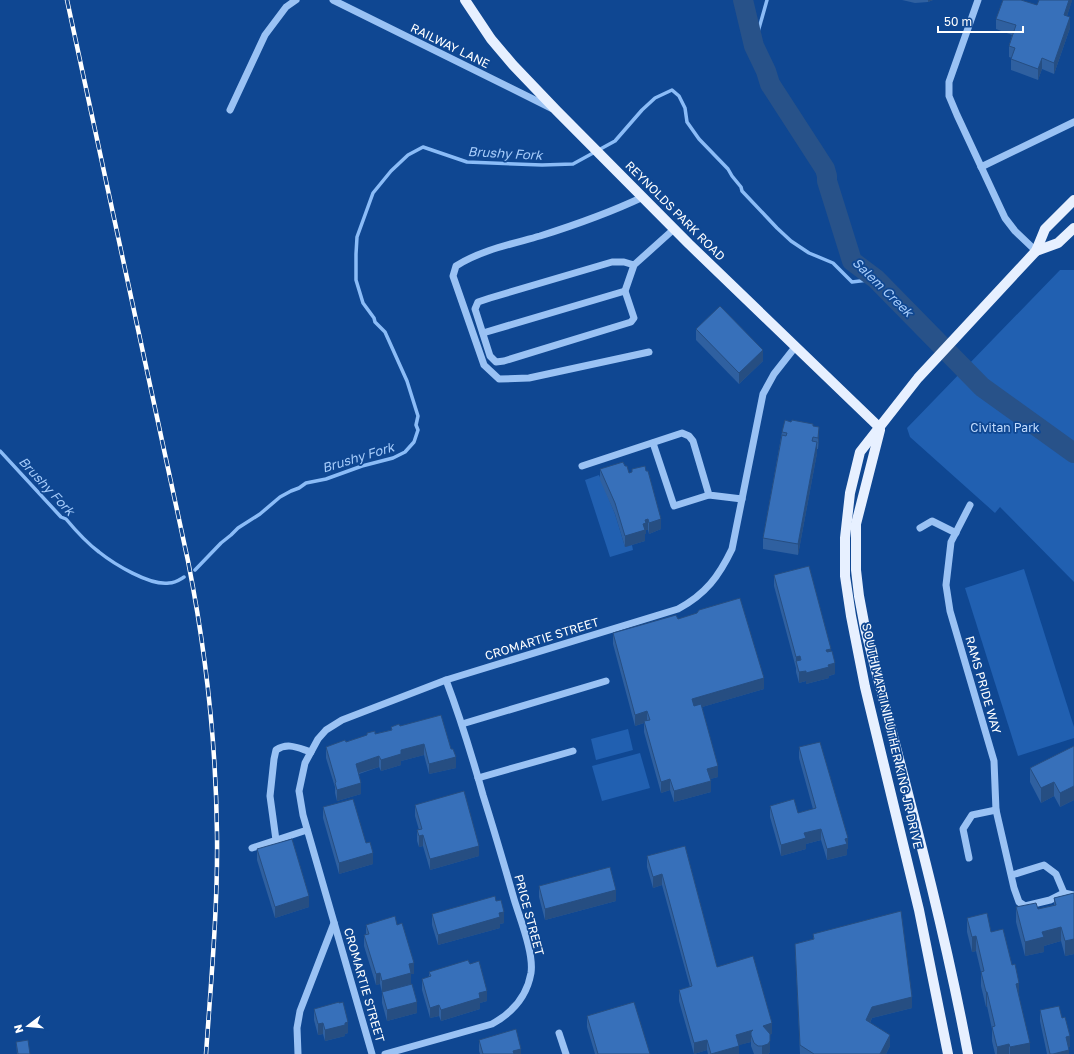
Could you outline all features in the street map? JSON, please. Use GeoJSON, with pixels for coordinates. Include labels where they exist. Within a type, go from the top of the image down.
{"type":"FeatureCollection","features":[{"type":"Feature","properties":{"kind":"main road","name":"REYNOLDS PARK ROAD"},"geometry":{"type":"LineString","coordinates":[[465,0],[491,38],[513,65],[557,111],[674,229],[880,428]]}},
{"type":"Feature","properties":{"kind":"main road","name":"SOUTH MARTIN LUTHER KING JR DRIVE"},"geometry":{"type":"LineString","coordinates":[[948,1054],[919,910],[865,687],[851,616],[845,576],[845,538],[850,493],[860,452],[918,378],[1036,251],[1045,229],[1074,200]]}},
{"type":"Feature","properties":{"kind":"main road","name":"SOUTH MARTIN LUTHER KING JR DRIVE"},"geometry":{"type":"LineString","coordinates":[[1036,251],[1058,243],[1074,228]]}},
{"type":"Feature","properties":{"kind":"main road","name":"SOUTH MARTIN LUTHER KING JR DRIVE"},"geometry":{"type":"LineString","coordinates":[[880,428],[856,524],[856,570],[859,596],[865,628],[936,906],[968,1054]]}},
{"type":"Feature","properties":{"kind":"street"},"geometry":{"type":"LineString","coordinates":[[230,110],[265,35],[286,7],[296,0]]}},
{"type":"Feature","properties":{"kind":"street","name":"RAILWAY LANE"},"geometry":{"type":"LineString","coordinates":[[333,0],[557,111]]}},
{"type":"Feature","properties":{"kind":"street"},"geometry":{"type":"LineString","coordinates":[[978,0],[949,82],[949,96],[956,116],[1010,225],[1036,251]]}},
{"type":"Feature","properties":{"kind":"street"},"geometry":{"type":"LineString","coordinates":[[981,167],[1074,122]]}},
{"type":"Feature","properties":{"kind":"street"},"geometry":{"type":"LineString","coordinates":[[643,197],[598,217],[470,257],[456,266],[453,276],[484,365],[499,379],[529,378],[649,352]]}},
{"type":"Feature","properties":{"kind":"street"},"geometry":{"type":"LineString","coordinates":[[634,265],[624,262],[612,262],[478,302],[475,309],[490,356],[496,362],[504,361],[631,322],[634,318],[625,291],[634,265],[674,229]]}},
{"type":"Feature","properties":{"kind":"street"},"geometry":{"type":"LineString","coordinates":[[483,333],[625,291]]}},
{"type":"Feature","properties":{"kind":"street","name":"CROMARTIE STREET"},"geometry":{"type":"LineString","coordinates":[[372,1054],[303,815],[299,791],[304,763],[318,739],[326,730],[342,720],[446,680],[678,609],[691,602],[708,588],[723,567],[734,541],[763,394],[774,374],[796,346]]}},
{"type":"Feature","properties":{"kind":"street"},"geometry":{"type":"LineString","coordinates":[[582,466],[682,433],[689,436],[693,441],[709,495]]}},
{"type":"Feature","properties":{"kind":"street"},"geometry":{"type":"LineString","coordinates":[[653,443],[674,506],[709,495],[742,499]]}},
{"type":"Feature","properties":{"kind":"street","name":"RAMS PRIDE WAY"},"geometry":{"type":"LineString","coordinates":[[970,505],[951,542],[946,585],[950,611],[994,761],[996,810],[1014,888],[1019,902],[1025,906],[1050,900],[1064,892]]}},
{"type":"Feature","properties":{"kind":"street"},"geometry":{"type":"LineString","coordinates":[[920,528],[932,521],[956,533]]}},
{"type":"Feature","properties":{"kind":"street","name":"PRICE STREET"},"geometry":{"type":"LineString","coordinates":[[386,1054],[492,1024],[507,1014],[519,1002],[526,992],[529,980],[531,964],[530,954],[460,716],[446,680]]}},
{"type":"Feature","properties":{"kind":"street"},"geometry":{"type":"LineString","coordinates":[[462,724],[606,681]]}},
{"type":"Feature","properties":{"kind":"street"},"geometry":{"type":"LineString","coordinates":[[276,840],[270,796],[276,750],[283,746],[292,745],[311,752]]}},
{"type":"Feature","properties":{"kind":"street"},"geometry":{"type":"LineString","coordinates":[[478,778],[573,751]]}},
{"type":"Feature","properties":{"kind":"street"},"geometry":{"type":"LineString","coordinates":[[969,858],[963,829],[972,815],[996,810]]}},
{"type":"Feature","properties":{"kind":"street"},"geometry":{"type":"LineString","coordinates":[[252,848],[307,830]]}},
{"type":"Feature","properties":{"kind":"street"},"geometry":{"type":"LineString","coordinates":[[1012,875],[1044,865],[1056,874],[1064,892],[1074,895]]}},
{"type":"Feature","properties":{"kind":"street","name":"CROMARTIE STREET"},"geometry":{"type":"LineString","coordinates":[[298,1054],[297,1028],[300,1011],[334,923]]}},
{"type":"Feature","properties":{"kind":"street"},"geometry":{"type":"LineString","coordinates":[[559,1034],[566,1054]]}},
{"type":"Feature","properties":{"kind":"green space","name":"Civitan Park"},"geometry":{"type":"Polygon","coordinates":[[[1060,270],[1074,270],[1074,582],[1000,507],[995,513],[910,437],[907,428],[1060,270]]]}},
{"type":"Feature","properties":{"kind":"green space"},"geometry":{"type":"Polygon","coordinates":[[[599,475],[615,514],[625,547],[632,545],[633,550],[610,557],[585,480],[599,475]]]}},
{"type":"Feature","properties":{"kind":"green space"},"geometry":{"type":"Polygon","coordinates":[[[1024,569],[1074,727],[1074,738],[1018,756],[965,588],[1024,569]]]}},
{"type":"Feature","properties":{"kind":"green space"},"geometry":{"type":"Polygon","coordinates":[[[628,729],[633,750],[596,760],[591,739],[628,729]]]}},
{"type":"Feature","properties":{"kind":"green space"},"geometry":{"type":"Polygon","coordinates":[[[640,753],[650,788],[602,801],[592,766],[640,753]]]}},
{"type":"Feature","properties":{"kind":"building"},"geometry":{"type":"Polygon","coordinates":[[[1003,0],[1021,0],[1037,5],[1039,0],[1069,0],[1064,15],[1070,17],[1054,63],[1042,58],[1038,69],[1011,59],[1015,48],[1009,46],[1016,25],[996,19],[1003,0]]]}},
{"type":"Feature","properties":{"kind":"building"},"geometry":{"type":"Polygon","coordinates":[[[720,306],[763,350],[739,373],[696,329],[720,306]]]}},
{"type":"Feature","properties":{"kind":"building"},"geometry":{"type":"Polygon","coordinates":[[[785,420],[813,424],[813,426],[819,427],[818,438],[813,437],[812,441],[817,442],[798,544],[763,538],[782,435],[786,436],[787,433],[782,432],[785,420]]]}},
{"type":"Feature","properties":{"kind":"building"},"geometry":{"type":"Polygon","coordinates":[[[623,462],[625,466],[627,466],[629,473],[632,472],[632,469],[645,466],[646,471],[648,471],[661,519],[649,523],[648,519],[645,520],[646,523],[643,524],[645,530],[625,536],[615,503],[600,469],[623,462]]]}},
{"type":"Feature","properties":{"kind":"building"},"geometry":{"type":"Polygon","coordinates":[[[809,566],[831,649],[826,650],[827,652],[832,651],[835,663],[828,665],[829,667],[806,673],[806,671],[799,672],[796,661],[801,660],[800,656],[796,657],[774,575],[809,566]]]}},
{"type":"Feature","properties":{"kind":"building"},"geometry":{"type":"Polygon","coordinates":[[[740,598],[764,678],[692,699],[694,706],[701,704],[718,766],[707,769],[711,781],[674,791],[670,779],[661,782],[644,721],[650,720],[647,711],[635,715],[613,633],[676,615],[678,619],[697,613],[699,610],[740,598]]]}},
{"type":"Feature","properties":{"kind":"building"},"geometry":{"type":"Polygon","coordinates":[[[441,715],[451,749],[453,749],[456,757],[429,764],[424,744],[401,750],[401,754],[381,760],[379,756],[356,764],[361,783],[337,790],[326,747],[345,740],[346,742],[367,735],[367,733],[375,731],[375,734],[392,730],[391,727],[399,724],[400,726],[441,715]]]}},
{"type":"Feature","properties":{"kind":"building"},"geometry":{"type":"Polygon","coordinates":[[[820,742],[848,838],[845,839],[847,844],[827,849],[821,829],[804,833],[806,838],[781,845],[770,806],[794,799],[798,813],[816,808],[799,747],[820,742]]]}},
{"type":"Feature","properties":{"kind":"building"},"geometry":{"type":"Polygon","coordinates":[[[1074,746],[1074,786],[1060,793],[1054,782],[1041,788],[1030,768],[1074,746]]]}},
{"type":"Feature","properties":{"kind":"building"},"geometry":{"type":"Polygon","coordinates":[[[464,791],[479,846],[430,859],[423,835],[419,836],[417,830],[422,829],[415,805],[464,791]]]}},
{"type":"Feature","properties":{"kind":"building"},"geometry":{"type":"Polygon","coordinates":[[[353,799],[366,843],[370,842],[373,853],[339,863],[323,807],[353,799]]]}},
{"type":"Feature","properties":{"kind":"building"},"geometry":{"type":"Polygon","coordinates":[[[292,839],[309,896],[275,907],[257,849],[292,839]]]}},
{"type":"Feature","properties":{"kind":"building"},"geometry":{"type":"Polygon","coordinates":[[[685,846],[717,967],[753,956],[772,1023],[763,1026],[770,1034],[770,1041],[768,1044],[758,1046],[754,1043],[751,1035],[753,1030],[736,1035],[739,1046],[711,1054],[707,1040],[694,1043],[679,990],[692,986],[662,874],[653,877],[647,856],[685,846]]]}},
{"type":"Feature","properties":{"kind":"building"},"geometry":{"type":"Polygon","coordinates":[[[610,867],[616,890],[545,909],[539,886],[610,867]]]}},
{"type":"Feature","properties":{"kind":"building"},"geometry":{"type":"Polygon","coordinates":[[[1074,893],[1074,939],[1065,941],[1061,927],[1042,932],[1044,937],[1025,942],[1016,907],[1036,903],[1038,909],[1056,905],[1054,898],[1074,893]]]}},
{"type":"Feature","properties":{"kind":"building"},"geometry":{"type":"Polygon","coordinates":[[[495,896],[496,901],[501,900],[504,912],[499,913],[500,917],[438,935],[432,914],[495,896]]]}},
{"type":"Feature","properties":{"kind":"building"},"geometry":{"type":"Polygon","coordinates":[[[901,911],[912,997],[872,1007],[866,1020],[890,1035],[880,1054],[814,1054],[800,1045],[795,944],[814,939],[813,934],[901,911]]]}},
{"type":"Feature","properties":{"kind":"building"},"geometry":{"type":"Polygon","coordinates":[[[987,913],[991,932],[1003,929],[1012,965],[1015,964],[1019,983],[1016,984],[1030,1043],[1010,1047],[1009,1044],[997,1047],[992,1027],[995,1026],[981,972],[984,971],[976,936],[972,937],[967,918],[987,913]]]}},
{"type":"Feature","properties":{"kind":"building"},"geometry":{"type":"Polygon","coordinates":[[[395,916],[397,925],[402,923],[414,963],[409,964],[411,973],[382,981],[380,973],[376,974],[364,935],[369,934],[366,925],[395,916]]]}},
{"type":"Feature","properties":{"kind":"building"},"geometry":{"type":"Polygon","coordinates":[[[468,960],[470,964],[479,961],[487,991],[479,993],[480,998],[441,1010],[439,1005],[430,1008],[422,979],[431,976],[429,972],[468,960]]]}},
{"type":"Feature","properties":{"kind":"building"},"geometry":{"type":"Polygon","coordinates":[[[412,984],[417,1002],[387,1010],[382,992],[412,984]]]}},
{"type":"Feature","properties":{"kind":"building"},"geometry":{"type":"Polygon","coordinates":[[[343,1002],[348,1022],[345,1023],[345,1025],[325,1030],[323,1023],[318,1024],[314,1009],[343,1002]]]}},
{"type":"Feature","properties":{"kind":"building"},"geometry":{"type":"Polygon","coordinates":[[[634,1002],[650,1054],[598,1054],[587,1016],[634,1002]]]}},
{"type":"Feature","properties":{"kind":"building"},"geometry":{"type":"Polygon","coordinates":[[[1059,1006],[1062,1018],[1065,1017],[1070,1036],[1066,1037],[1069,1050],[1050,1054],[1040,1010],[1059,1006]]]}},
{"type":"Feature","properties":{"kind":"building"},"geometry":{"type":"Polygon","coordinates":[[[516,1029],[521,1049],[513,1051],[514,1054],[483,1054],[479,1040],[516,1029]]]}},
{"type":"Feature","properties":{"kind":"building"},"geometry":{"type":"Polygon","coordinates":[[[28,1040],[30,1054],[18,1054],[16,1042],[28,1040]]]}},
{"type":"Feature","properties":{"kind":"waterway","name":"Salem Creek"},"geometry":{"type":"LineString","coordinates":[[743,0],[754,46],[766,71],[770,84],[825,169],[827,181],[852,261],[876,279],[982,387],[1074,453]]}},
{"type":"Feature","properties":{"kind":"waterway"},"geometry":{"type":"LineString","coordinates":[[754,46],[767,0]]}},
{"type":"Feature","properties":{"kind":"waterway","name":"Brushy Fork"},"geometry":{"type":"LineString","coordinates":[[195,570],[238,528],[260,514],[280,497],[306,483],[326,479],[362,466],[393,458],[405,452],[414,442],[418,430],[416,425],[418,416],[407,381],[385,332],[375,322],[374,318],[363,303],[356,280],[356,254],[357,237],[373,193],[391,171],[408,155],[423,147],[467,162],[542,165],[573,164],[615,141],[642,110],[655,98],[672,90],[679,96],[685,108],[687,122],[699,139],[728,169],[741,187],[742,191],[791,241],[809,253],[833,263],[852,282],[876,279]]}},
{"type":"Feature","properties":{"kind":"waterway","name":"Brushy Fork"},"geometry":{"type":"LineString","coordinates":[[0,451],[61,517],[66,519],[86,541],[106,557],[132,573],[152,581],[171,583],[184,577]]}},
{"type":"Feature","properties":{"kind":"railway"},"geometry":{"type":"LineString","coordinates":[[67,0],[188,561],[205,663],[215,765],[217,834],[215,916],[206,1054]]}}]}
